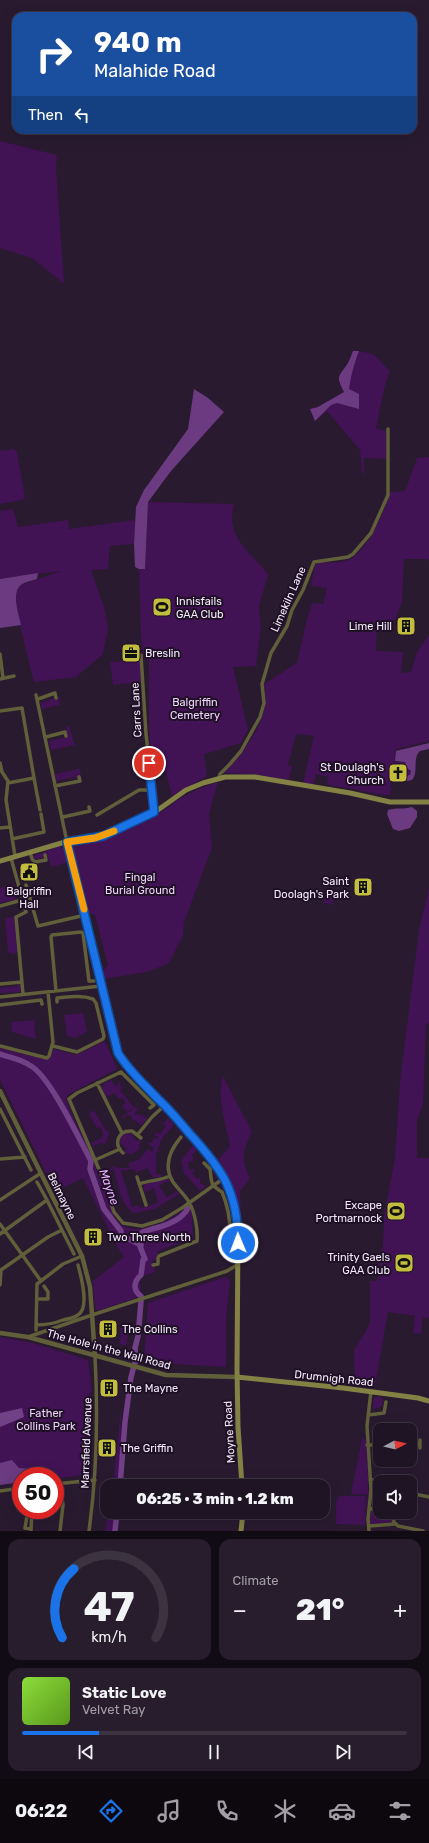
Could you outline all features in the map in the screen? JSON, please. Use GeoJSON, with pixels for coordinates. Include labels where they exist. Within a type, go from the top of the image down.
{"type":"FeatureCollection","features":[{"type":"Feature","properties":{"kind":"main road"},"geometry":{"type":"LineString","coordinates":[[0,860],[67,842],[103,836],[154,812],[186,790],[219,778],[232,776],[255,777],[350,793],[390,802],[429,802]]}},
{"type":"Feature","properties":{"kind":"main road"},"geometry":{"type":"LineString","coordinates":[[67,842],[118,1053],[128,1068],[165,1105],[212,1159],[230,1190],[236,1214],[240,1265],[238,1290]]}},
{"type":"Feature","properties":{"kind":"main road"},"geometry":{"type":"LineString","coordinates":[[238,1243],[238,1290]]}},
{"type":"Feature","properties":{"kind":"main road","name":"Moyne Road"},"geometry":{"type":"LineString","coordinates":[[238,1290],[237,1377],[238,1427],[242,1479]]}},
{"type":"Feature","properties":{"kind":"main road","name":"Drumnigh Road"},"geometry":{"type":"LineString","coordinates":[[237,1377],[371,1392],[418,1398],[429,1401]]}},
{"type":"Feature","properties":{"kind":"main road"},"geometry":{"type":"LineString","coordinates":[[241,1531],[242,1519]]}},
{"type":"Feature","properties":{"kind":"street","name":"Limekiln Lane"},"geometry":{"type":"LineString","coordinates":[[219,778],[220,774],[241,751],[260,717],[264,703],[262,684],[271,653],[287,626],[292,610],[303,590],[314,562],[348,557],[353,554],[371,533],[388,496],[388,429]]}},
{"type":"Feature","properties":{"kind":"street"},"geometry":{"type":"LineString","coordinates":[[0,654],[2,679],[14,676]]}},
{"type":"Feature","properties":{"kind":"street","name":"Carrs Lane"},"geometry":{"type":"LineString","coordinates":[[141,655],[146,734],[154,812]]}},
{"type":"Feature","properties":{"kind":"street"},"geometry":{"type":"LineString","coordinates":[[56,698],[55,693],[37,697],[67,842]]}},
{"type":"Feature","properties":{"kind":"street"},"geometry":{"type":"LineString","coordinates":[[0,711],[22,708],[44,832],[12,839]]}},
{"type":"Feature","properties":{"kind":"street"},"geometry":{"type":"LineString","coordinates":[[46,737],[65,732],[66,736]]}},
{"type":"Feature","properties":{"kind":"street"},"geometry":{"type":"LineString","coordinates":[[0,763],[1,773],[8,783]]}},
{"type":"Feature","properties":{"kind":"street"},"geometry":{"type":"LineString","coordinates":[[55,786],[80,781],[79,777]]}},
{"type":"Feature","properties":{"kind":"street"},"geometry":{"type":"LineString","coordinates":[[8,783],[34,778]]}},
{"type":"Feature","properties":{"kind":"street"},"geometry":{"type":"LineString","coordinates":[[8,783],[4,795],[12,839],[13,857],[26,912],[16,917],[23,994]]}},
{"type":"Feature","properties":{"kind":"street"},"geometry":{"type":"LineString","coordinates":[[97,815],[139,790],[152,790]]}},
{"type":"Feature","properties":{"kind":"street"},"geometry":{"type":"LineString","coordinates":[[63,817],[90,811],[89,807]]}},
{"type":"Feature","properties":{"kind":"street"},"geometry":{"type":"LineString","coordinates":[[0,828],[10,827]]}},
{"type":"Feature","properties":{"kind":"street"},"geometry":{"type":"LineString","coordinates":[[30,852],[33,861],[46,860],[45,855]]}},
{"type":"Feature","properties":{"kind":"street"},"geometry":{"type":"LineString","coordinates":[[26,885],[38,926],[85,916]]}},
{"type":"Feature","properties":{"kind":"street"},"geometry":{"type":"LineString","coordinates":[[0,906],[22,900]]}},
{"type":"Feature","properties":{"kind":"street"},"geometry":{"type":"LineString","coordinates":[[56,991],[52,935],[83,933],[89,981],[94,981]]}},
{"type":"Feature","properties":{"kind":"street"},"geometry":{"type":"LineString","coordinates":[[0,984],[22,982]]}},
{"type":"Feature","properties":{"kind":"street"},"geometry":{"type":"LineString","coordinates":[[0,997],[101,986]]}},
{"type":"Feature","properties":{"kind":"street"},"geometry":{"type":"LineString","coordinates":[[0,1046],[47,1058],[50,1055],[53,1046],[48,992]]}},
{"type":"Feature","properties":{"kind":"street"},"geometry":{"type":"LineString","coordinates":[[53,1046],[77,1052],[103,1039],[104,1036],[96,1003],[93,999],[84,999],[78,996],[57,998],[57,1002]]}},
{"type":"Feature","properties":{"kind":"street"},"geometry":{"type":"LineString","coordinates":[[0,1005],[41,1000],[42,1004]]}},
{"type":"Feature","properties":{"kind":"street"},"geometry":{"type":"LineString","coordinates":[[150,1108],[154,1105],[121,1072],[97,1083],[69,1099],[95,1160],[114,1212],[123,1223],[136,1226],[156,1223],[172,1215],[224,1178]]}},
{"type":"Feature","properties":{"kind":"street"},"geometry":{"type":"LineString","coordinates":[[97,1083],[122,1133]]}},
{"type":"Feature","properties":{"kind":"street","name":"Belmayne"},"geometry":{"type":"LineString","coordinates":[[0,1091],[2,1101],[41,1173],[82,1256],[90,1287],[87,1314],[95,1356]]}},
{"type":"Feature","properties":{"kind":"street"},"geometry":{"type":"LineString","coordinates":[[138,1134],[152,1116],[165,1105]]}},
{"type":"Feature","properties":{"kind":"street"},"geometry":{"type":"LineString","coordinates":[[0,1109],[31,1170]]}},
{"type":"Feature","properties":{"kind":"street"},"geometry":{"type":"LineString","coordinates":[[123,1153],[120,1149],[118,1140],[122,1133],[128,1130],[138,1134],[141,1138]]}},
{"type":"Feature","properties":{"kind":"street"},"geometry":{"type":"LineString","coordinates":[[153,1265],[158,1264],[159,1256],[197,1242],[195,1219],[189,1203],[170,1176],[168,1158],[174,1145],[181,1137]]}},
{"type":"Feature","properties":{"kind":"street"},"geometry":{"type":"LineString","coordinates":[[95,1160],[120,1149]]}},
{"type":"Feature","properties":{"kind":"street"},"geometry":{"type":"LineString","coordinates":[[0,1159],[24,1157]]}},
{"type":"Feature","properties":{"kind":"street"},"geometry":{"type":"LineString","coordinates":[[204,1163],[210,1169],[210,1181],[216,1190],[222,1192],[227,1207],[231,1239],[230,1245],[227,1246]]}},
{"type":"Feature","properties":{"kind":"street"},"geometry":{"type":"LineString","coordinates":[[0,1200],[27,1180],[41,1173]]}},
{"type":"Feature","properties":{"kind":"street"},"geometry":{"type":"LineString","coordinates":[[139,1184],[150,1180],[161,1180],[170,1176]]}},
{"type":"Feature","properties":{"kind":"street"},"geometry":{"type":"LineString","coordinates":[[137,1177],[146,1205]]}},
{"type":"Feature","properties":{"kind":"street"},"geometry":{"type":"LineString","coordinates":[[37,1182],[74,1254]]}},
{"type":"Feature","properties":{"kind":"street"},"geometry":{"type":"LineString","coordinates":[[0,1234],[47,1200]]}},
{"type":"Feature","properties":{"kind":"street"},"geometry":{"type":"LineString","coordinates":[[0,1224],[42,1280]]}},
{"type":"Feature","properties":{"kind":"street"},"geometry":{"type":"LineString","coordinates":[[0,1285],[1,1270],[48,1237],[62,1230]]}},
{"type":"Feature","properties":{"kind":"street"},"geometry":{"type":"LineString","coordinates":[[36,1330],[37,1284],[63,1264],[82,1256]]}},
{"type":"Feature","properties":{"kind":"street"},"geometry":{"type":"LineString","coordinates":[[78,1265],[87,1314]]}},
{"type":"Feature","properties":{"kind":"street"},"geometry":{"type":"LineString","coordinates":[[28,1336],[87,1314],[134,1301],[227,1270],[237,1265]]}},
{"type":"Feature","properties":{"kind":"street"},"geometry":{"type":"LineString","coordinates":[[37,1299],[48,1299],[48,1292],[44,1286]]}},
{"type":"Feature","properties":{"kind":"street"},"geometry":{"type":"LineString","coordinates":[[36,1325],[49,1325],[87,1314]]}},
{"type":"Feature","properties":{"kind":"street","name":"The Hole in the Wall Road"},"geometry":{"type":"LineString","coordinates":[[0,1333],[28,1336],[142,1370],[177,1376],[237,1377]]}},
{"type":"Feature","properties":{"kind":"street","name":"Marrsfield Avenue"},"geometry":{"type":"LineString","coordinates":[[89,1531],[95,1480],[97,1406],[95,1356]]}},
{"type":"Feature","properties":{"kind":"street"},"geometry":{"type":"LineString","coordinates":[[369,1531],[368,1519],[371,1496],[367,1445],[368,1415],[371,1392]]}},
{"type":"Feature","properties":{"kind":"street"},"geometry":{"type":"LineString","coordinates":[[368,1415],[384,1413],[386,1402]]}},
{"type":"Feature","properties":{"kind":"street"},"geometry":{"type":"LineString","coordinates":[[367,1445],[373,1445]]}},
{"type":"Feature","properties":{"kind":"street"},"geometry":{"type":"LineString","coordinates":[[64,1484],[95,1480]]}},
{"type":"Feature","properties":{"kind":"street"},"geometry":{"type":"LineString","coordinates":[[0,1491],[12,1489]]}},
{"type":"Feature","properties":{"kind":"street"},"geometry":{"type":"LineString","coordinates":[[417,1494],[429,1497]]}},
{"type":"Feature","properties":{"kind":"street"},"geometry":{"type":"LineString","coordinates":[[369,1508],[373,1509]]}},
{"type":"Feature","properties":{"kind":"street"},"geometry":{"type":"LineString","coordinates":[[26,1519],[25,1528],[31,1530]]}},
{"type":"Feature","properties":{"kind":"street"},"geometry":{"type":"LineString","coordinates":[[60,1531],[61,1519]]}},
{"type":"Feature","properties":{"kind":"street"},"geometry":{"type":"LineString","coordinates":[[394,1519],[395,1524]]}},
{"type":"Feature","properties":{"kind":"street"},"geometry":{"type":"LineString","coordinates":[[369,1526],[395,1524],[403,1528],[422,1531]]}},
{"type":"Feature","properties":{"kind":"green space"},"geometry":{"type":"Polygon","coordinates":[[[0,141],[57,155],[56,168],[64,284],[32,258],[0,248],[0,141]]]}},
{"type":"Feature","properties":{"kind":"green space"},"geometry":{"type":"Polygon","coordinates":[[[353,351],[372,354],[378,358],[390,371],[384,389],[376,428],[386,431],[387,459],[364,458],[364,473],[362,474],[360,450],[327,411],[315,421],[310,409],[318,407],[344,392],[339,378],[353,351]]]}},
{"type":"Feature","properties":{"kind":"green space"},"geometry":{"type":"Polygon","coordinates":[[[13,449],[17,452],[25,498],[22,500],[0,504],[0,451],[13,449]]]}},
{"type":"Feature","properties":{"kind":"green space"},"geometry":{"type":"Polygon","coordinates":[[[429,457],[429,561],[428,559],[404,559],[402,602],[395,620],[377,621],[376,651],[403,652],[401,673],[411,672],[417,652],[429,635],[429,741],[396,749],[394,762],[410,761],[410,780],[399,782],[391,778],[390,795],[330,785],[327,784],[328,777],[316,774],[313,785],[303,784],[314,736],[296,734],[288,765],[292,766],[289,780],[251,774],[224,773],[244,750],[261,721],[265,701],[264,684],[297,663],[312,603],[323,604],[327,588],[311,586],[315,565],[318,563],[346,561],[360,551],[374,531],[384,510],[390,492],[405,491],[417,458],[429,457]]]}},
{"type":"Feature","properties":{"kind":"green space","name":"Balgriffin Cemetery"},"geometry":{"type":"Polygon","coordinates":[[[148,502],[234,504],[232,516],[236,535],[247,551],[268,574],[259,607],[261,627],[256,666],[233,667],[248,729],[241,743],[204,754],[207,776],[172,796],[164,765],[152,765],[149,729],[149,660],[144,659],[141,639],[139,569],[145,569],[148,502]]]}},
{"type":"Feature","properties":{"kind":"green space"},"geometry":{"type":"Polygon","coordinates":[[[13,509],[18,527],[68,520],[69,529],[135,520],[134,544],[110,546],[108,569],[91,570],[104,607],[108,628],[103,654],[76,677],[34,682],[17,610],[16,593],[17,590],[24,584],[61,571],[0,579],[0,511],[13,509]]]}},
{"type":"Feature","properties":{"kind":"green space"},"geometry":{"type":"Polygon","coordinates":[[[140,660],[141,682],[113,685],[110,662],[140,660]]]}},
{"type":"Feature","properties":{"kind":"green space"},"geometry":{"type":"Polygon","coordinates":[[[52,696],[55,699],[59,697],[60,705],[42,709],[40,703],[53,699],[52,696]]]}},
{"type":"Feature","properties":{"kind":"green space"},"geometry":{"type":"Polygon","coordinates":[[[69,726],[75,745],[51,750],[49,741],[68,737],[66,727],[69,726]]]}},
{"type":"Feature","properties":{"kind":"green space"},"geometry":{"type":"Polygon","coordinates":[[[79,766],[82,784],[77,777],[76,780],[75,777],[56,781],[55,774],[78,769],[79,766]]]}},
{"type":"Feature","properties":{"kind":"green space","name":"Fingal Burial Ground"},"geometry":{"type":"Polygon","coordinates":[[[218,782],[209,814],[212,848],[184,922],[183,935],[169,963],[147,972],[102,979],[101,972],[108,965],[95,915],[85,911],[72,850],[75,846],[97,842],[156,816],[179,799],[198,789],[218,782]]]}},
{"type":"Feature","properties":{"kind":"green space"},"geometry":{"type":"Polygon","coordinates":[[[60,846],[65,849],[68,862],[51,867],[47,854],[42,858],[34,859],[33,856],[60,846]]]}},
{"type":"Feature","properties":{"kind":"green space"},"geometry":{"type":"Polygon","coordinates":[[[13,884],[17,899],[0,903],[0,888],[13,884]]]}},
{"type":"Feature","properties":{"kind":"green space"},"geometry":{"type":"Polygon","coordinates":[[[429,888],[429,1023],[426,1025],[423,1104],[417,1120],[417,1158],[429,1158],[429,1318],[388,1312],[375,1386],[355,1383],[354,1350],[370,1323],[370,1281],[377,1281],[383,1245],[384,1217],[395,1158],[400,1081],[419,930],[429,888]]]}},
{"type":"Feature","properties":{"kind":"green space"},"geometry":{"type":"Polygon","coordinates":[[[328,891],[334,891],[332,903],[334,903],[334,905],[324,903],[324,893],[328,893],[328,891]]]}},
{"type":"Feature","properties":{"kind":"green space"},"geometry":{"type":"Polygon","coordinates":[[[14,916],[18,951],[14,954],[8,952],[5,919],[14,916]]]}},
{"type":"Feature","properties":{"kind":"green space"},"geometry":{"type":"Polygon","coordinates":[[[18,984],[21,985],[20,992],[0,993],[0,988],[18,986],[18,984]]]}},
{"type":"Feature","properties":{"kind":"green space"},"geometry":{"type":"Polygon","coordinates":[[[83,1013],[87,1032],[75,1038],[67,1036],[64,1015],[83,1013]]]}},
{"type":"Feature","properties":{"kind":"green space"},"geometry":{"type":"Polygon","coordinates":[[[34,1020],[36,1039],[12,1032],[11,1022],[34,1020]]]}},
{"type":"Feature","properties":{"kind":"green space"},"geometry":{"type":"Polygon","coordinates":[[[105,1041],[117,1069],[69,1094],[66,1098],[71,1113],[87,1145],[115,1218],[124,1226],[132,1229],[140,1229],[158,1224],[188,1207],[192,1214],[193,1238],[158,1251],[156,1260],[152,1261],[155,1272],[143,1276],[140,1281],[141,1296],[96,1310],[93,1281],[124,1257],[83,1178],[56,1191],[50,1181],[0,1080],[0,1048],[48,1059],[54,1049],[76,1055],[105,1041]]]}},
{"type":"Feature","properties":{"kind":"green space"},"geometry":{"type":"Polygon","coordinates":[[[223,1076],[252,1132],[246,1145],[244,1156],[245,1166],[250,1179],[240,1191],[241,1218],[234,1193],[228,1179],[213,1159],[219,1159],[230,1146],[221,1102],[221,1084],[223,1076]]]}},
{"type":"Feature","properties":{"kind":"green space"},"geometry":{"type":"Polygon","coordinates":[[[113,1079],[112,1081],[115,1086],[120,1082],[122,1089],[120,1090],[132,1105],[138,1109],[134,1114],[142,1115],[145,1118],[149,1116],[141,1126],[140,1123],[131,1119],[132,1116],[126,1115],[124,1118],[121,1117],[132,1110],[130,1108],[130,1111],[127,1112],[122,1106],[126,1103],[122,1097],[118,1099],[115,1093],[109,1096],[107,1095],[108,1097],[106,1098],[102,1089],[103,1084],[113,1079]]]}},
{"type":"Feature","properties":{"kind":"green space"},"geometry":{"type":"Polygon","coordinates":[[[94,1110],[105,1129],[109,1132],[106,1144],[100,1143],[94,1146],[91,1143],[102,1138],[103,1133],[100,1127],[97,1128],[89,1114],[94,1110]]]}},
{"type":"Feature","properties":{"kind":"green space"},"geometry":{"type":"Polygon","coordinates":[[[168,1118],[174,1125],[163,1137],[157,1150],[160,1152],[156,1152],[156,1174],[161,1174],[161,1177],[152,1177],[148,1168],[137,1172],[132,1169],[121,1171],[132,1207],[139,1205],[140,1208],[153,1205],[158,1202],[154,1188],[145,1192],[143,1184],[168,1179],[170,1181],[159,1186],[167,1198],[177,1191],[179,1194],[155,1209],[134,1213],[129,1209],[123,1200],[114,1169],[110,1170],[109,1168],[116,1166],[117,1168],[129,1168],[129,1163],[138,1160],[148,1149],[153,1152],[154,1147],[149,1146],[149,1143],[152,1143],[153,1138],[157,1139],[158,1137],[154,1135],[156,1132],[160,1134],[166,1126],[163,1123],[168,1118]]]}},
{"type":"Feature","properties":{"kind":"green space"},"geometry":{"type":"Polygon","coordinates":[[[128,1133],[134,1134],[132,1136],[137,1141],[141,1138],[139,1150],[132,1154],[123,1153],[127,1149],[120,1143],[121,1136],[128,1133]]]}},
{"type":"Feature","properties":{"kind":"green space"},"geometry":{"type":"Polygon","coordinates":[[[193,1145],[197,1150],[192,1155],[194,1161],[188,1162],[189,1170],[196,1169],[192,1173],[197,1179],[200,1177],[200,1183],[206,1186],[200,1191],[184,1173],[181,1161],[193,1145]]]}},
{"type":"Feature","properties":{"kind":"green space"},"geometry":{"type":"Polygon","coordinates":[[[225,1277],[230,1280],[226,1319],[226,1367],[175,1364],[144,1357],[148,1303],[225,1277]]]}},
{"type":"Feature","properties":{"kind":"green space"},"geometry":{"type":"Polygon","coordinates":[[[415,1316],[423,1317],[421,1334],[413,1333],[415,1316]]]}},
{"type":"Feature","properties":{"kind":"green space"},"geometry":{"type":"Polygon","coordinates":[[[120,1327],[129,1327],[126,1346],[119,1343],[121,1337],[120,1327]]]}},
{"type":"Feature","properties":{"kind":"green space","name":"Father Collins Park"},"geometry":{"type":"Polygon","coordinates":[[[0,1337],[33,1343],[88,1360],[92,1392],[89,1393],[92,1412],[90,1474],[64,1478],[64,1467],[12,1467],[12,1483],[0,1485],[0,1337]]]}},
{"type":"Feature","properties":{"kind":"green space"},"geometry":{"type":"Polygon","coordinates":[[[374,1398],[383,1398],[382,1406],[372,1410],[374,1398]]]}},
{"type":"Feature","properties":{"kind":"green space"},"geometry":{"type":"Polygon","coordinates":[[[121,1408],[120,1479],[114,1479],[121,1408]]]}},
{"type":"Feature","properties":{"kind":"green space"},"geometry":{"type":"Polygon","coordinates":[[[362,1438],[366,1440],[369,1495],[351,1494],[362,1438]]]}},
{"type":"Feature","properties":{"kind":"green space"},"geometry":{"type":"Polygon","coordinates":[[[366,1496],[363,1524],[368,1497],[365,1525],[336,1524],[336,1502],[338,1497],[366,1496]]]}},
{"type":"Feature","properties":{"kind":"green space"},"geometry":{"type":"Polygon","coordinates":[[[371,1510],[373,1511],[373,1519],[392,1519],[393,1523],[371,1524],[369,1523],[371,1510]]]}},
{"type":"Feature","properties":{"kind":"green space"},"geometry":{"type":"Polygon","coordinates":[[[107,1519],[116,1519],[114,1531],[105,1531],[107,1519]]]}},
{"type":"Feature","properties":{"kind":"shaded area"},"geometry":{"type":"Polygon","coordinates":[[[353,351],[359,351],[349,389],[359,394],[359,409],[337,403],[331,405],[315,421],[310,409],[318,407],[344,392],[339,378],[353,351]]]}},
{"type":"Feature","properties":{"kind":"shaded area"},"geometry":{"type":"Polygon","coordinates":[[[194,389],[208,398],[224,412],[171,471],[148,502],[145,569],[139,569],[135,567],[134,544],[136,507],[144,490],[188,429],[194,389]]]}},
{"type":"Feature","properties":{"kind":"shaded area"},"geometry":{"type":"Polygon","coordinates":[[[38,573],[37,579],[23,584],[17,591],[16,600],[21,625],[0,628],[0,579],[38,573]]]}},
{"type":"Feature","properties":{"kind":"shaded area"},"geometry":{"type":"Polygon","coordinates":[[[429,743],[429,749],[420,751],[416,757],[414,777],[412,780],[407,781],[404,776],[410,775],[411,771],[407,768],[405,762],[395,761],[396,751],[429,743]]]}},
{"type":"Feature","properties":{"kind":"shaded area"},"geometry":{"type":"Polygon","coordinates":[[[412,807],[417,811],[417,817],[410,828],[399,831],[393,829],[387,814],[388,810],[412,807]]]}},
{"type":"Feature","properties":{"kind":"shaded area"},"geometry":{"type":"Polygon","coordinates":[[[22,1408],[24,1417],[0,1427],[0,1413],[22,1408]]]}},
{"type":"Feature","properties":{"kind":"shaded area"},"geometry":{"type":"Polygon","coordinates":[[[12,1460],[18,1467],[12,1467],[12,1483],[0,1485],[0,1463],[12,1460]]]}},
{"type":"Feature","properties":{"kind":"waterway","name":"Mayne"},"geometry":{"type":"LineString","coordinates":[[0,1054],[20,1060],[31,1066],[47,1083],[64,1110],[91,1161],[90,1169],[104,1209],[121,1231],[121,1235],[139,1244],[145,1259],[143,1260],[141,1275],[135,1286],[136,1291],[141,1296],[141,1302],[138,1336],[135,1348],[136,1359],[131,1377],[125,1422],[121,1479]]}},
{"type":"Feature","properties":{"kind":"waterway"},"geometry":{"type":"LineString","coordinates":[[141,1246],[140,1234],[144,1231],[173,1222],[182,1216],[188,1208]]}},
{"type":"Feature","properties":{"kind":"waterway","name":"Mayne"},"geometry":{"type":"LineString","coordinates":[[115,1531],[116,1519]]}},
{"type":"Feature","properties":{"kind":"slow traffic"},"geometry":{"type":"LineString","coordinates":[[84,909],[67,842],[95,838],[114,831]]}},
{"type":"Feature","properties":{"kind":"place","name":"Innisfails GAA Club"},"geometry":{"type":"Point","coordinates":[162,607]}},
{"type":"Feature","properties":{"kind":"place","name":"Lime Hill"},"geometry":{"type":"Point","coordinates":[406,626]}},
{"type":"Feature","properties":{"kind":"place","name":"Breslin"},"geometry":{"type":"Point","coordinates":[131,653]}},
{"type":"Feature","properties":{"kind":"place","name":"St Doulagh's Church"},"geometry":{"type":"Point","coordinates":[398,773]}},
{"type":"Feature","properties":{"kind":"place","name":"Balgriffin Hall"},"geometry":{"type":"Point","coordinates":[29,872]}},
{"type":"Feature","properties":{"kind":"place","name":"Saint Doolagh's Park"},"geometry":{"type":"Point","coordinates":[363,887]}},
{"type":"Feature","properties":{"kind":"place","name":"Excape Portmarnock"},"geometry":{"type":"Point","coordinates":[396,1211]}},
{"type":"Feature","properties":{"kind":"place","name":"Two Three North"},"geometry":{"type":"Point","coordinates":[93,1237]}},
{"type":"Feature","properties":{"kind":"place","name":"Trinity Gaels GAA Club"},"geometry":{"type":"Point","coordinates":[404,1263]}},
{"type":"Feature","properties":{"kind":"place","name":"The Collins"},"geometry":{"type":"Point","coordinates":[108,1329]}},
{"type":"Feature","properties":{"kind":"place","name":"The Mayne"},"geometry":{"type":"Point","coordinates":[109,1388]}},
{"type":"Feature","properties":{"kind":"place","name":"The Griffin"},"geometry":{"type":"Point","coordinates":[107,1448]}},
{"type":"Feature","properties":{"kind":"route"},"geometry":{"type":"LineString","coordinates":[[149,763],[154,812],[103,836],[67,842],[114,1042],[118,1053],[128,1068],[165,1105],[212,1159],[218,1168],[230,1190],[236,1214],[238,1243]]}}]}
